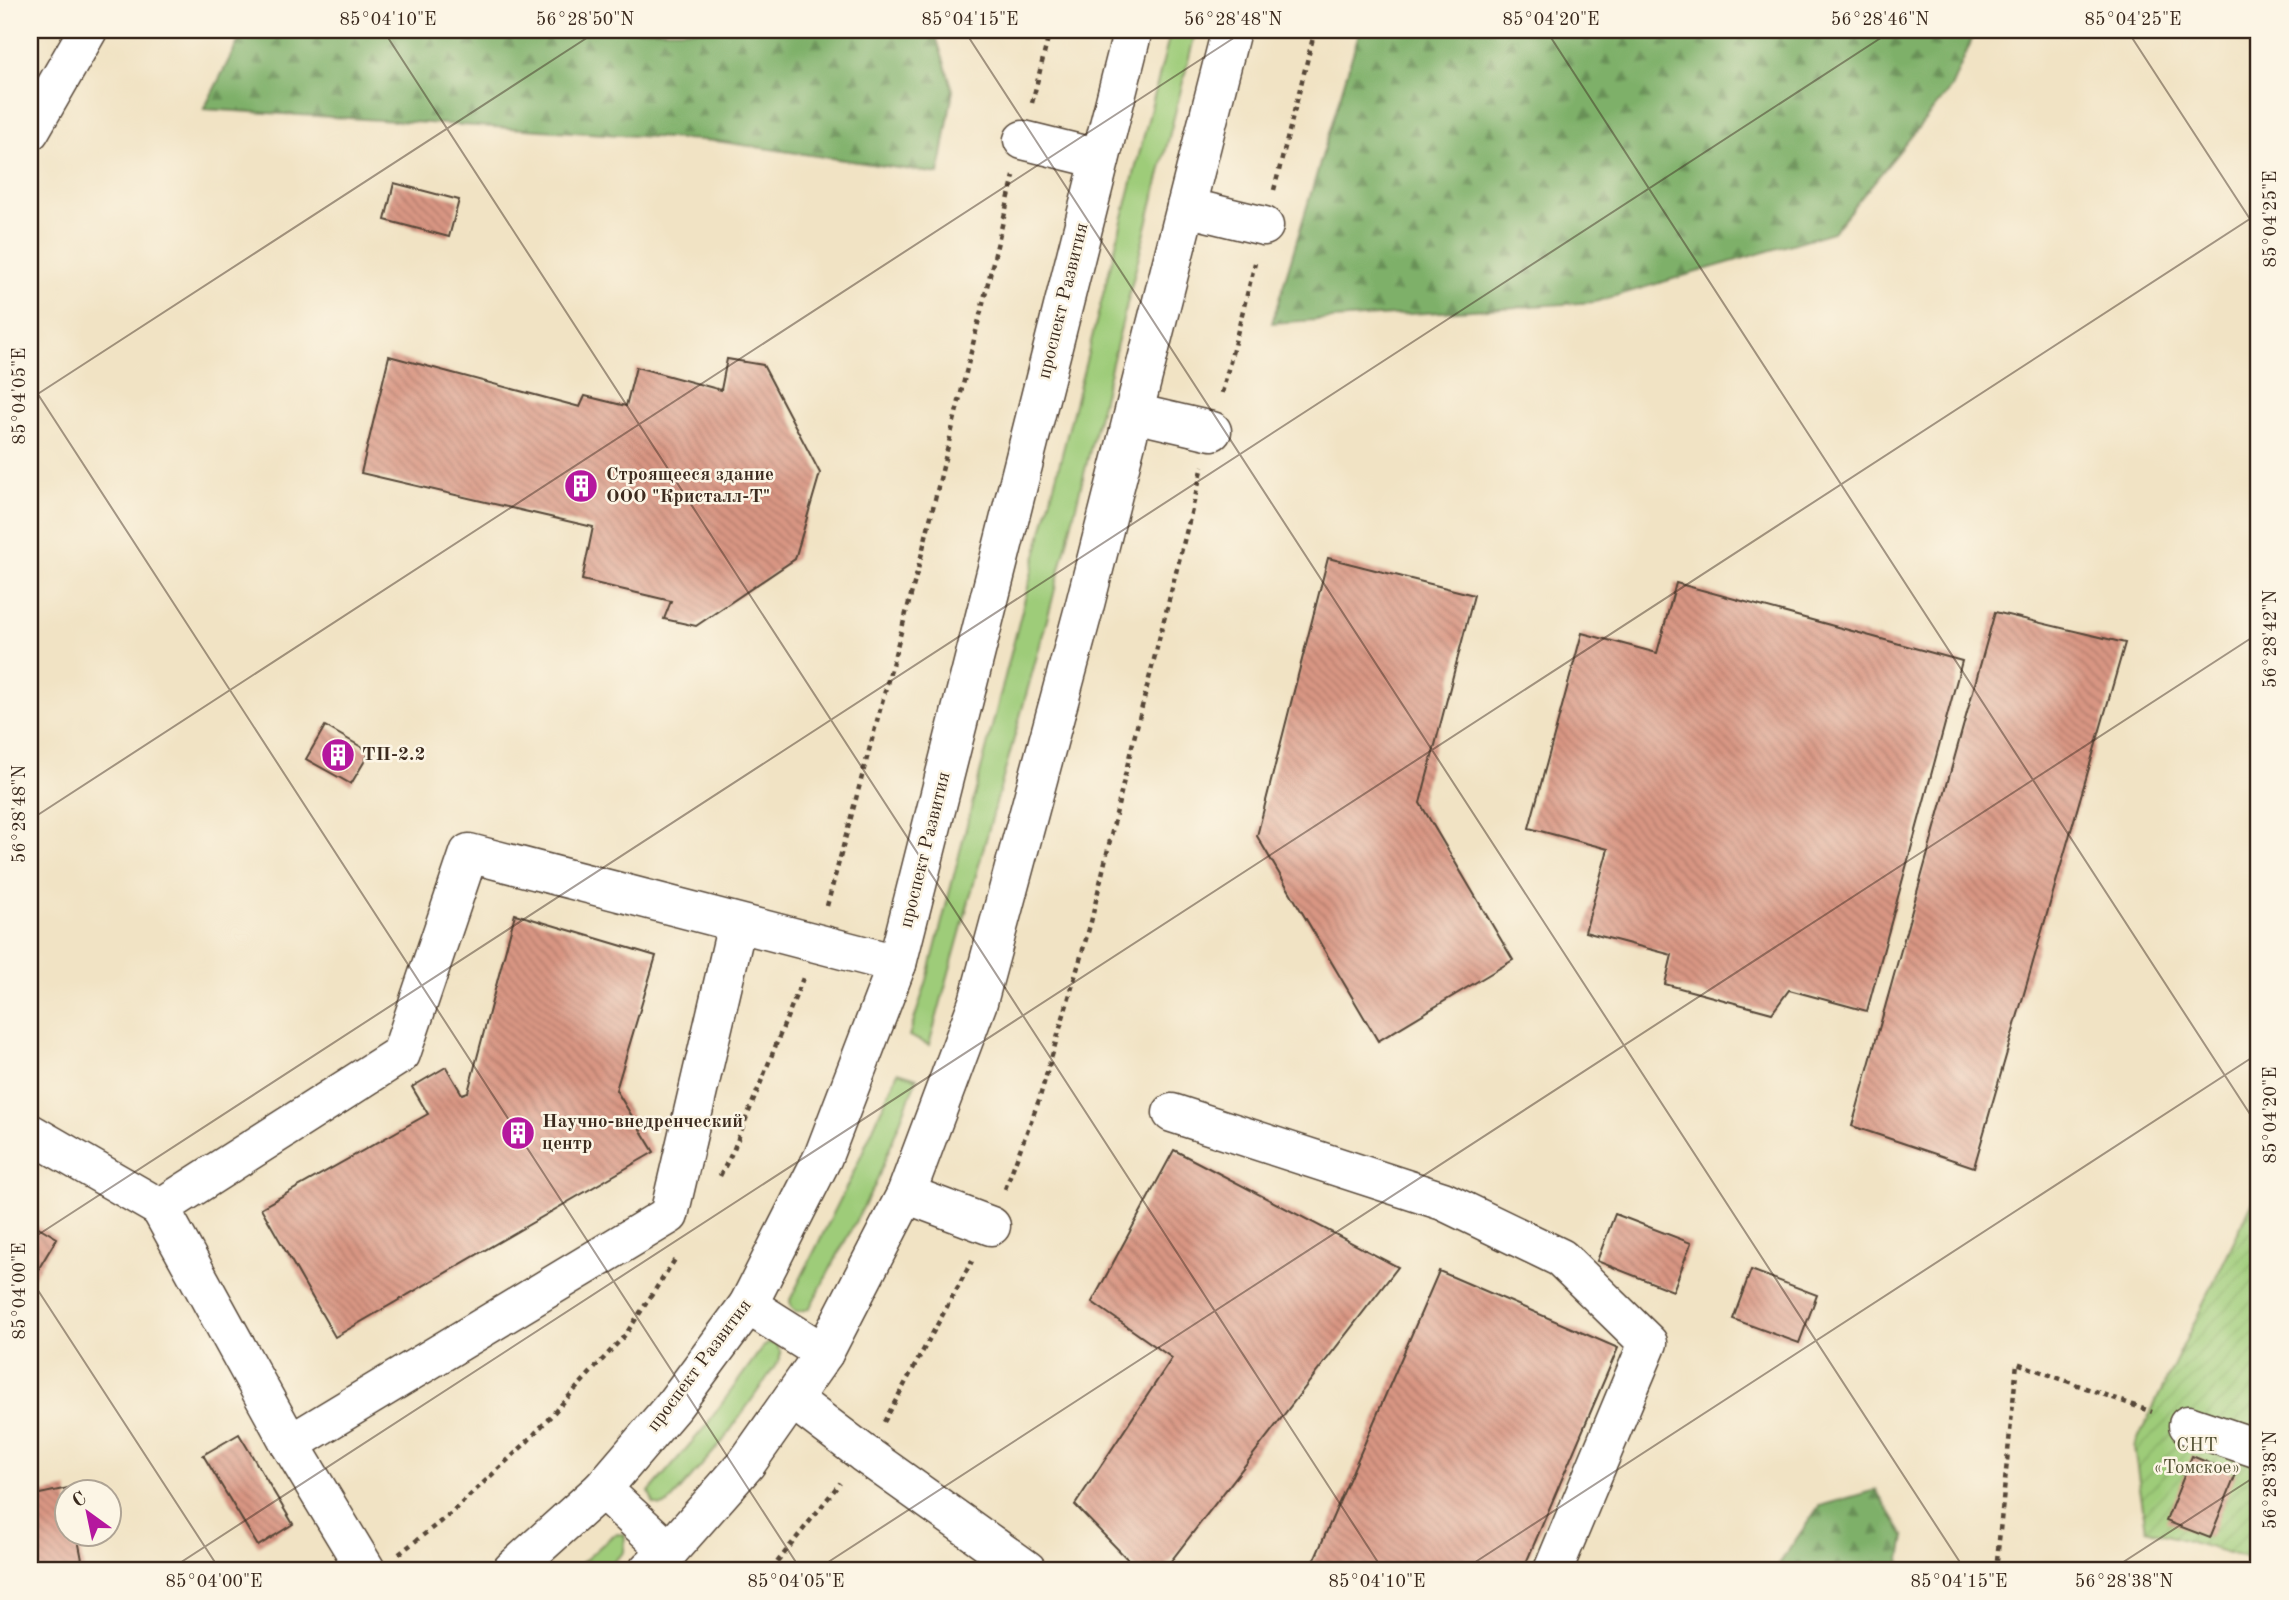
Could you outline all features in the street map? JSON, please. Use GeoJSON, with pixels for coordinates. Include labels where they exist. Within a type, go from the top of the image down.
{"type":"FeatureCollection","features":[{"type":"Feature","properties":{"kind":"street"},"geometry":{"type":"LineString","coordinates":[[30,131],[88,30]]}},
{"type":"Feature","properties":{"kind":"street","name":"проспект Развития"},"geometry":{"type":"LineString","coordinates":[[512,1570],[602,1489],[674,1405],[748,1305],[823,1157],[897,964],[1133,30]]}},
{"type":"Feature","properties":{"kind":"street"},"geometry":{"type":"LineString","coordinates":[[602,1489],[659,1561],[746,1464],[824,1353],[905,1194],[978,1002],[1134,413],[1231,30]]}},
{"type":"Feature","properties":{"kind":"street"},"geometry":{"type":"LineString","coordinates":[[1023,140],[1100,159]]}},
{"type":"Feature","properties":{"kind":"street"},"geometry":{"type":"LineString","coordinates":[[1186,206],[1264,226]]}},
{"type":"Feature","properties":{"kind":"street"},"geometry":{"type":"LineString","coordinates":[[1134,413],[1212,431]]}},
{"type":"Feature","properties":{"kind":"street"},"geometry":{"type":"LineString","coordinates":[[160,1208],[401,1054],[469,852],[897,964]]}},
{"type":"Feature","properties":{"kind":"street"},"geometry":{"type":"LineString","coordinates":[[289,1444],[668,1214],[737,924]]}},
{"type":"Feature","properties":{"kind":"street"},"geometry":{"type":"LineString","coordinates":[[1172,1113],[1443,1201],[1561,1258],[1648,1343],[1553,1570]]}},
{"type":"Feature","properties":{"kind":"street"},"geometry":{"type":"LineString","coordinates":[[30,1133],[160,1208],[289,1444],[378,1566]]}},
{"type":"Feature","properties":{"kind":"street"},"geometry":{"type":"LineString","coordinates":[[905,1194],[991,1226]]}},
{"type":"Feature","properties":{"kind":"street"},"geometry":{"type":"LineString","coordinates":[[748,1305],[824,1353]]}},
{"type":"Feature","properties":{"kind":"street"},"geometry":{"type":"LineString","coordinates":[[792,1399],[1027,1570]]}},
{"type":"Feature","properties":{"kind":"street"},"geometry":{"type":"LineString","coordinates":[[2188,1425],[2259,1449]]}},
{"type":"Feature","properties":{"kind":"path"},"geometry":{"type":"LineString","coordinates":[[715,1187],[733,1152],[816,944],[918,569],[1050,30]]}},
{"type":"Feature","properties":{"kind":"path"},"geometry":{"type":"LineString","coordinates":[[771,1570],[818,1514],[877,1434],[991,1226],[1039,1100],[1091,922],[1130,754],[1315,30]]}},
{"type":"Feature","properties":{"kind":"path"},"geometry":{"type":"LineString","coordinates":[[378,1566],[450,1514],[527,1442],[626,1334],[677,1256]]}},
{"type":"Feature","properties":{"kind":"path"},"geometry":{"type":"LineString","coordinates":[[1996,1570],[2017,1363],[2188,1425]]}},
{"type":"Feature","properties":{"kind":"green space"},"geometry":{"type":"Polygon","coordinates":[[[244,30],[934,30],[953,90],[939,174],[716,141],[204,109],[244,30]]]}},
{"type":"Feature","properties":{"kind":"green space"},"geometry":{"type":"Polygon","coordinates":[[[1171,30],[1196,30],[1051,605],[929,1045],[909,1036],[927,980],[1171,30]]]}},
{"type":"Feature","properties":{"kind":"green space"},"geometry":{"type":"Polygon","coordinates":[[[1360,30],[1976,30],[1951,88],[1833,232],[1595,302],[1272,323],[1360,30]]]}},
{"type":"Feature","properties":{"kind":"green space"},"geometry":{"type":"Polygon","coordinates":[[[898,1072],[917,1078],[875,1185],[809,1309],[796,1312],[791,1307],[790,1300],[851,1178],[898,1072]]]}},
{"type":"Feature","properties":{"kind":"green space","name":"СНТ «Томское»"},"geometry":{"type":"Polygon","coordinates":[[[2259,1189],[2259,1562],[2146,1529],[2134,1447],[2259,1189]]]}},
{"type":"Feature","properties":{"kind":"green space"},"geometry":{"type":"Polygon","coordinates":[[[769,1343],[776,1344],[780,1359],[723,1441],[668,1504],[654,1504],[649,1492],[705,1427],[762,1348],[769,1343]]]}},
{"type":"Feature","properties":{"kind":"green space"},"geometry":{"type":"Polygon","coordinates":[[[1876,1490],[1905,1537],[1899,1570],[1775,1570],[1819,1506],[1876,1490]]]}},
{"type":"Feature","properties":{"kind":"green space"},"geometry":{"type":"Polygon","coordinates":[[[625,1535],[624,1552],[604,1570],[574,1570],[612,1536],[625,1535]]]}},
{"type":"Feature","properties":{"kind":"building"},"geometry":{"type":"Polygon","coordinates":[[[394,183],[459,200],[449,237],[385,220],[394,183]]]}},
{"type":"Feature","properties":{"kind":"building","name":"Строящееся здание ООО \"Кристалл-Т\""},"geometry":{"type":"Polygon","coordinates":[[[389,356],[580,407],[585,396],[626,406],[636,367],[721,390],[727,359],[763,365],[820,473],[795,559],[696,626],[664,619],[671,601],[582,580],[593,527],[361,473],[389,356]]]}},
{"type":"Feature","properties":{"kind":"building"},"geometry":{"type":"Polygon","coordinates":[[[1328,558],[1474,595],[1420,803],[1513,960],[1378,1041],[1257,836],[1328,558]]]}},
{"type":"Feature","properties":{"kind":"building"},"geometry":{"type":"Polygon","coordinates":[[[1676,583],[1962,661],[1867,1011],[1789,990],[1772,1013],[1665,984],[1672,955],[1585,932],[1608,849],[1529,828],[1582,633],[1657,653],[1676,583]]]}},
{"type":"Feature","properties":{"kind":"building"},"geometry":{"type":"Polygon","coordinates":[[[1995,612],[2125,643],[1974,1167],[1852,1126],[1995,612]]]}},
{"type":"Feature","properties":{"kind":"building","name":"ТП-2.2"},"geometry":{"type":"Polygon","coordinates":[[[325,726],[370,752],[351,784],[306,759],[325,726]]]}},
{"type":"Feature","properties":{"kind":"building","name":"Научно-внедренческий центр"},"geometry":{"type":"Polygon","coordinates":[[[515,914],[656,956],[616,1090],[654,1152],[335,1337],[261,1208],[428,1114],[412,1087],[446,1067],[462,1094],[468,1092],[515,914]]]}},
{"type":"Feature","properties":{"kind":"building"},"geometry":{"type":"Polygon","coordinates":[[[1174,1150],[1398,1267],[1164,1570],[1138,1570],[1075,1505],[1172,1358],[1092,1302],[1174,1150]]]}},
{"type":"Feature","properties":{"kind":"building"},"geometry":{"type":"Polygon","coordinates":[[[1615,1214],[1691,1243],[1673,1291],[1597,1261],[1615,1214]]]}},
{"type":"Feature","properties":{"kind":"building"},"geometry":{"type":"Polygon","coordinates":[[[30,1222],[57,1238],[30,1283],[30,1222]]]}},
{"type":"Feature","properties":{"kind":"building"},"geometry":{"type":"Polygon","coordinates":[[[1751,1270],[1817,1295],[1799,1343],[1733,1319],[1751,1270]]]}},
{"type":"Feature","properties":{"kind":"building"},"geometry":{"type":"Polygon","coordinates":[[[1439,1271],[1618,1348],[1523,1570],[1310,1570],[1439,1271]]]}},
{"type":"Feature","properties":{"kind":"building"},"geometry":{"type":"Polygon","coordinates":[[[239,1434],[293,1524],[258,1546],[203,1455],[239,1434]]]}},
{"type":"Feature","properties":{"kind":"building"},"geometry":{"type":"Polygon","coordinates":[[[2192,1456],[2236,1474],[2210,1538],[2166,1521],[2192,1456]]]}},
{"type":"Feature","properties":{"kind":"building"},"geometry":{"type":"Polygon","coordinates":[[[52,1491],[52,1548],[80,1548],[84,1570],[30,1570],[30,1496],[52,1491]]]}},
{"type":"Feature","properties":{"kind":"place","name":"Строящееся здание ООО \"Кристалл-Т\""},"geometry":{"type":"Point","coordinates":[581,486]}},
{"type":"Feature","properties":{"kind":"place","name":"ТП-2.2"},"geometry":{"type":"Point","coordinates":[338,755]}},
{"type":"Feature","properties":{"kind":"place","name":"Научно-внедренческий центр"},"geometry":{"type":"Point","coordinates":[518,1133]}}]}
